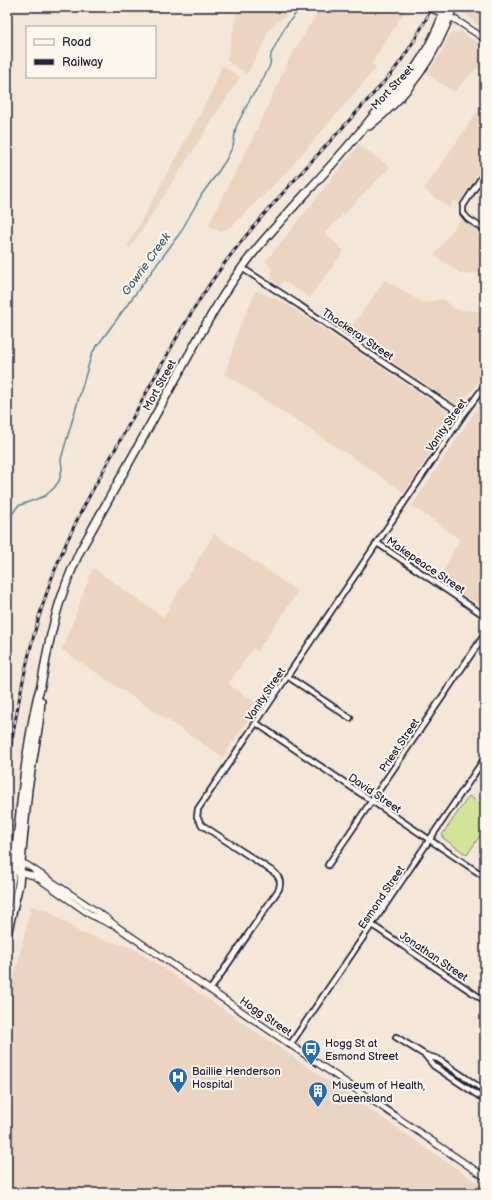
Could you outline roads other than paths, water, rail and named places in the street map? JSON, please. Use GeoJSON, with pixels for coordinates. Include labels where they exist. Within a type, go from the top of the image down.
{"type":"FeatureCollection","features":[{"type":"Feature","properties":{"kind":"main road","name":"Mort Street"},"geometry":{"type":"LineString","coordinates":[[7,935],[15,905],[15,861],[27,755],[37,698],[56,616],[70,574],[80,551],[223,295],[259,246],[360,132],[388,109],[415,80],[434,51],[447,12],[453,7]]}},
{"type":"Feature","properties":{"kind":"main road","name":"Mort Street"},"geometry":{"type":"LineString","coordinates":[[7,903],[15,871]]}},
{"type":"Feature","properties":{"kind":"street"},"geometry":{"type":"LineString","coordinates":[[428,7],[447,12],[485,39]]}},
{"type":"Feature","properties":{"kind":"street"},"geometry":{"type":"LineString","coordinates":[[485,172],[463,206],[463,213],[468,219],[485,230]]}},
{"type":"Feature","properties":{"kind":"street","name":"Thackeray Street"},"geometry":{"type":"LineString","coordinates":[[242,268],[463,415]]}},
{"type":"Feature","properties":{"kind":"street","name":"Vanity Street"},"geometry":{"type":"LineString","coordinates":[[210,990],[279,889],[281,882],[278,876],[274,873],[202,825],[197,817],[198,808],[463,415],[485,385]]}},
{"type":"Feature","properties":{"kind":"street","name":"Makepeace Street"},"geometry":{"type":"LineString","coordinates":[[377,543],[485,616]]}},
{"type":"Feature","properties":{"kind":"street","name":"Priest Street"},"geometry":{"type":"LineString","coordinates":[[328,865],[485,634]]}},
{"type":"Feature","properties":{"kind":"street"},"geometry":{"type":"LineString","coordinates":[[287,676],[350,718]]}},
{"type":"Feature","properties":{"kind":"street","name":"David Street"},"geometry":{"type":"LineString","coordinates":[[256,723],[485,877]]}},
{"type":"Feature","properties":{"kind":"street","name":"Esmond Street"},"geometry":{"type":"LineString","coordinates":[[290,1045],[485,758]]}},
{"type":"Feature","properties":{"kind":"street","name":"Hogg Street"},"geometry":{"type":"LineString","coordinates":[[15,861],[42,874],[485,1177]]}},
{"type":"Feature","properties":{"kind":"street","name":"Hogg Street"},"geometry":{"type":"LineString","coordinates":[[15,871],[35,876],[91,915],[116,926]]}},
{"type":"Feature","properties":{"kind":"street","name":"Jonathan Street"},"geometry":{"type":"LineString","coordinates":[[372,925],[485,1001]]}},
{"type":"Feature","properties":{"kind":"street"},"geometry":{"type":"LineString","coordinates":[[396,1037],[426,1056],[438,1059],[485,1091]]}},
{"type":"Feature","properties":{"kind":"street"},"geometry":{"type":"LineString","coordinates":[[426,1056],[434,1066],[485,1100]]}},
{"type":"Feature","properties":{"kind":"waterway","name":"Gowrie Creek"},"geometry":{"type":"LineString","coordinates":[[7,521],[18,506],[45,496],[59,481],[62,469],[61,459],[92,353],[180,233],[202,194],[226,160],[233,146],[236,127],[270,65],[271,54],[285,27],[301,7]]}},
{"type":"Feature","properties":{"kind":"railway"},"geometry":{"type":"LineString","coordinates":[[7,768],[27,661],[38,619],[53,574],[84,506],[185,323],[221,268],[253,227],[392,73],[414,41],[432,7]]}},
{"type":"Feature","properties":{"kind":"place","name":"Hogg St at Esmond Street"},"geometry":{"type":"Point","coordinates":[311,1066]}},
{"type":"Feature","properties":{"kind":"place","name":"Baillie Henderson Hospital"},"geometry":{"type":"Point","coordinates":[178,1094]}},
{"type":"Feature","properties":{"kind":"place","name":"Museum of Health, Queensland"},"geometry":{"type":"Point","coordinates":[318,1108]}}]}
